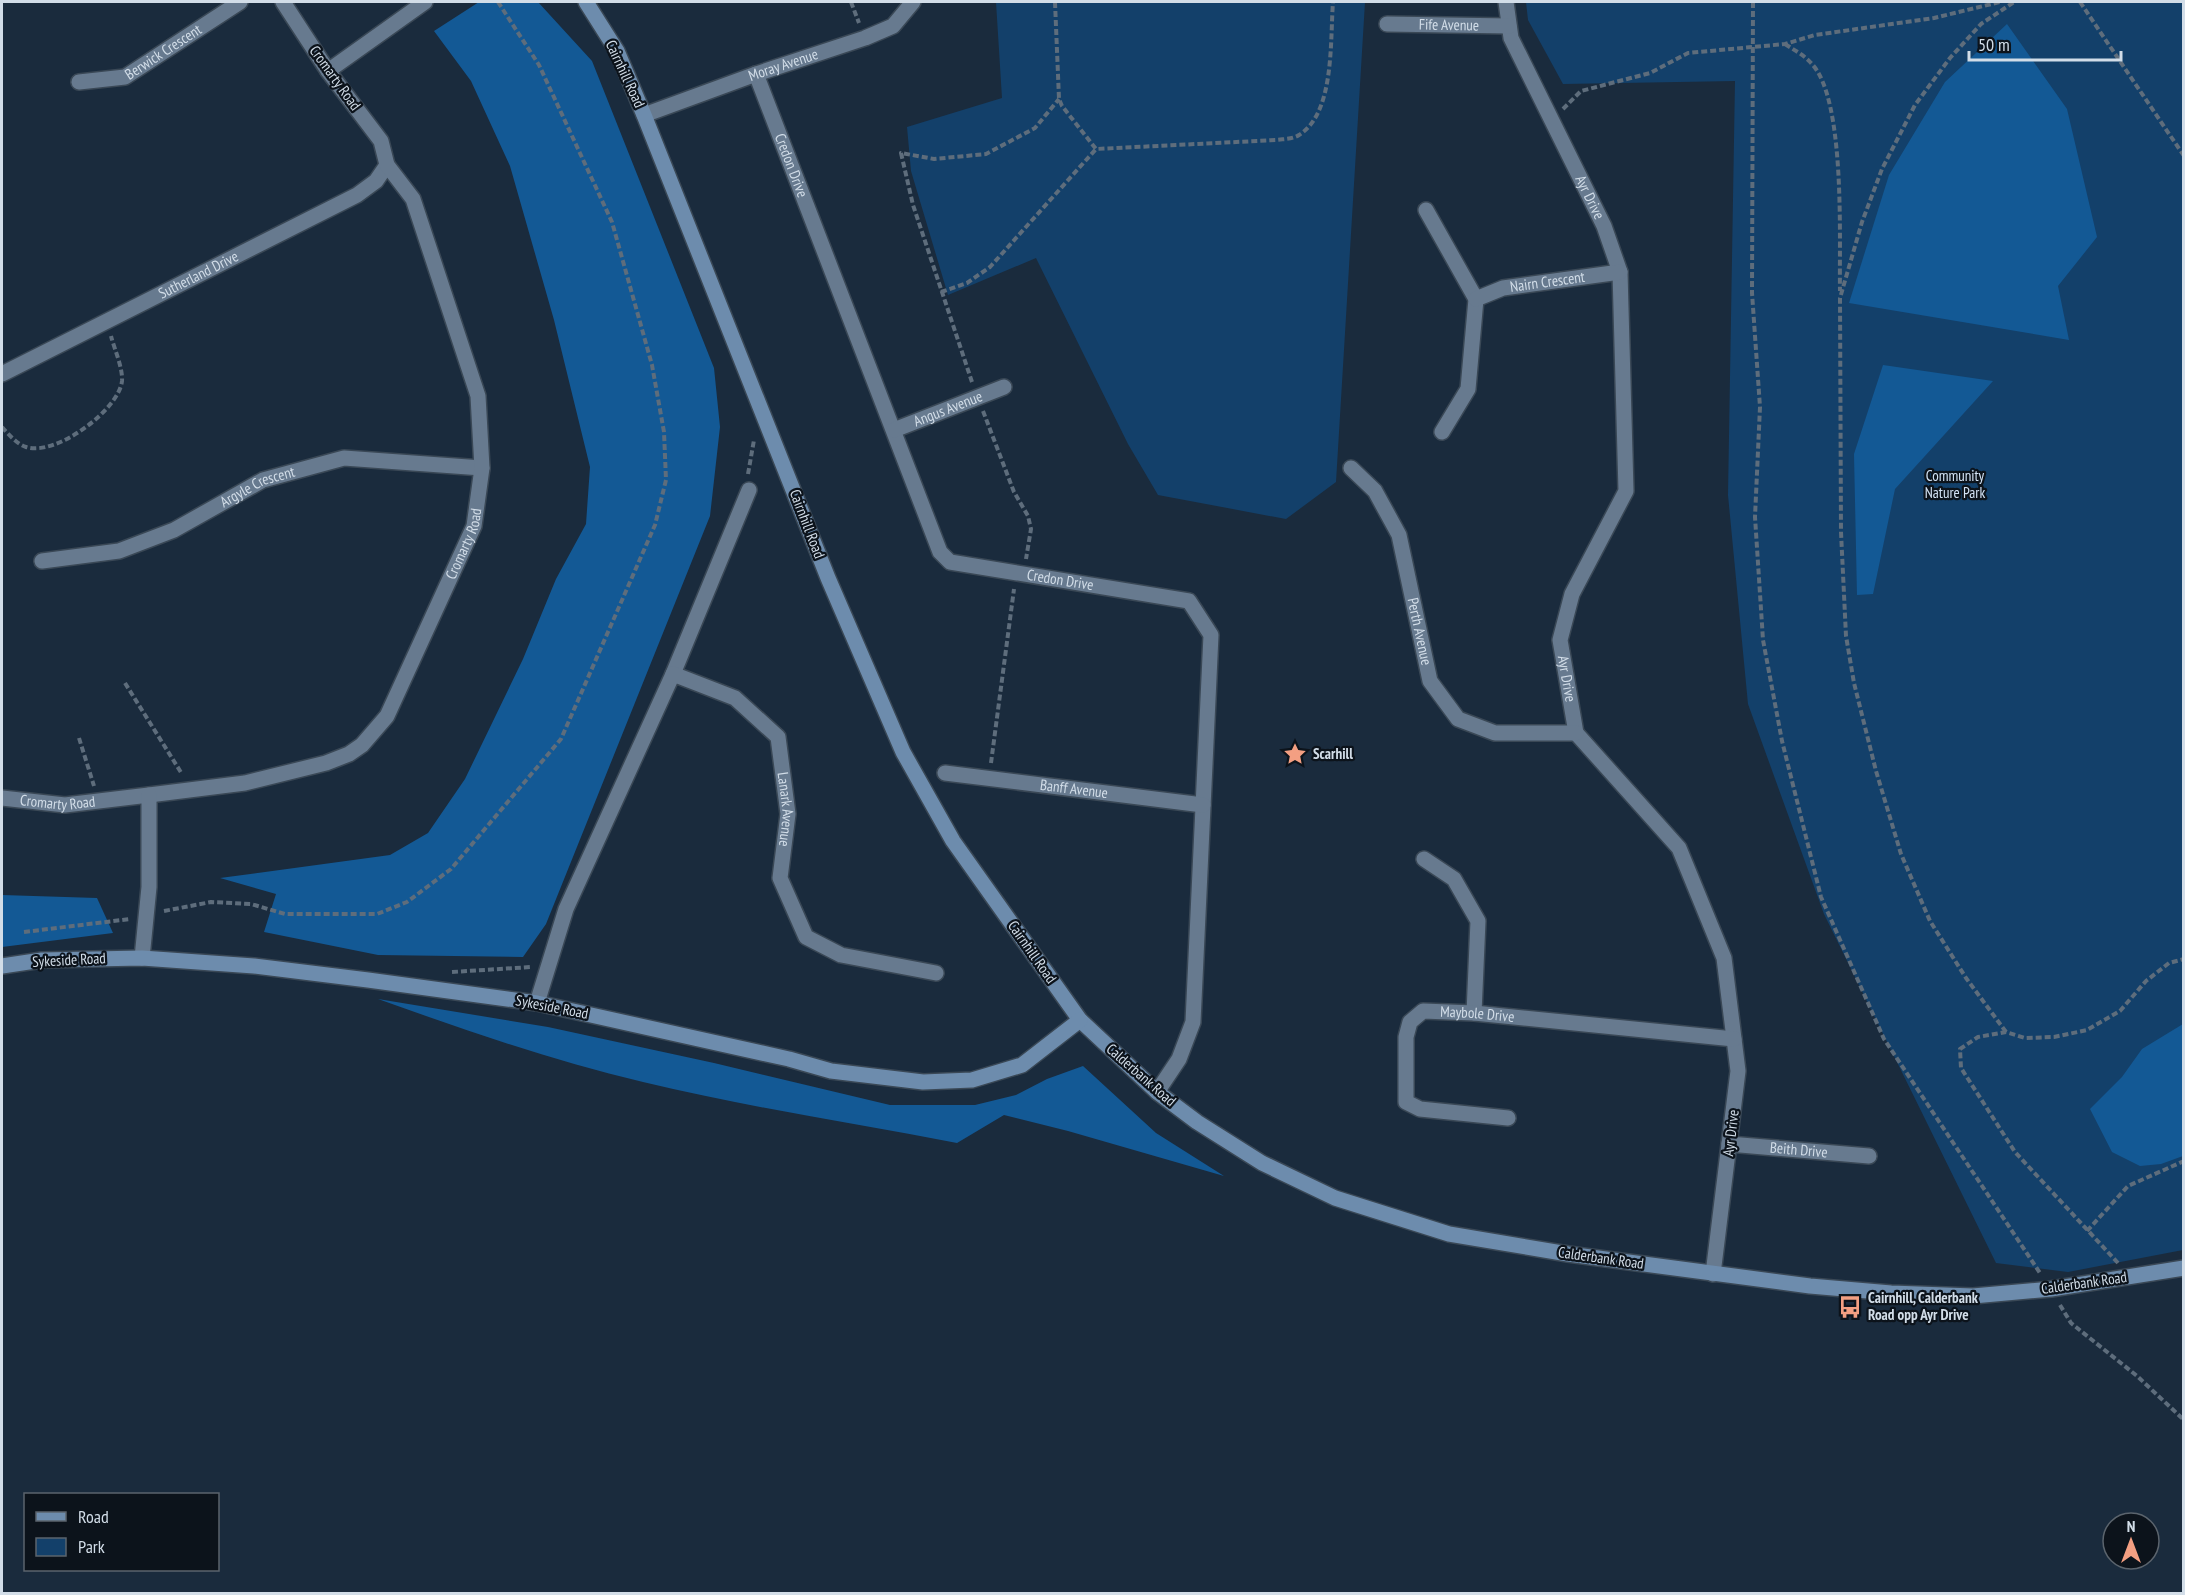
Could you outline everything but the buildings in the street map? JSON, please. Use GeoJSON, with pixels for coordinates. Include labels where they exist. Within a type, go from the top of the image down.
{"type":"FeatureCollection","features":[{"type":"Feature","properties":{"kind":"main road","name":"Cairnhill Road"},"geometry":{"type":"LineString","coordinates":[[586,2],[617,51],[828,578],[903,752],[953,841],[1080,1020]]}},
{"type":"Feature","properties":{"kind":"main road","name":"Sykeside Road"},"geometry":{"type":"LineString","coordinates":[[2,966],[42,960],[142,958],[254,966],[537,1003],[789,1059],[831,1071],[922,1082],[972,1080],[1022,1065],[1080,1020]]}},
{"type":"Feature","properties":{"kind":"main road","name":"Calderbank Road"},"geometry":{"type":"LineString","coordinates":[[1080,1020],[1157,1092],[1197,1122],[1262,1163],[1335,1198],[1449,1234],[1568,1254],[1713,1274],[1891,1293],[1973,1296],[2051,1289],[2184,1268]]}},
{"type":"Feature","properties":{"kind":"street","name":"Berwick Crescent"},"geometry":{"type":"LineString","coordinates":[[79,82],[125,77],[240,2]]}},
{"type":"Feature","properties":{"kind":"street","name":"Cromarty Road"},"geometry":{"type":"LineString","coordinates":[[2,798],[64,806],[191,790],[245,783],[326,764],[349,754],[377,729],[387,716],[474,526],[482,468],[478,396],[413,199],[387,165],[381,141],[328,71],[283,2]]}},
{"type":"Feature","properties":{"kind":"street"},"geometry":{"type":"LineString","coordinates":[[328,71],[426,2]]}},
{"type":"Feature","properties":{"kind":"street","name":"Moray Avenue"},"geometry":{"type":"LineString","coordinates":[[644,115],[884,30],[893,26],[913,2]]}},
{"type":"Feature","properties":{"kind":"street","name":"Ayr Drive"},"geometry":{"type":"LineString","coordinates":[[1506,2],[1511,38],[1604,226],[1620,272],[1626,490],[1572,594],[1560,640],[1576,733],[1679,848],[1724,958],[1738,1071],[1713,1274]]}},
{"type":"Feature","properties":{"kind":"street","name":"Fife Avenue"},"geometry":{"type":"LineString","coordinates":[[1387,24],[1509,26]]}},
{"type":"Feature","properties":{"kind":"street","name":"Credon Drive"},"geometry":{"type":"LineString","coordinates":[[756,74],[940,552],[950,562],[1189,601],[1211,635],[1193,1022],[1179,1059],[1157,1092]]}},
{"type":"Feature","properties":{"kind":"street","name":"Sutherland Drive"},"geometry":{"type":"LineString","coordinates":[[2,374],[357,195],[376,181],[387,165]]}},
{"type":"Feature","properties":{"kind":"street"},"geometry":{"type":"LineString","coordinates":[[1426,210],[1476,298],[1468,390],[1442,432]]}},
{"type":"Feature","properties":{"kind":"street","name":"Nairn Crescent"},"geometry":{"type":"LineString","coordinates":[[1476,298],[1503,288],[1620,272]]}},
{"type":"Feature","properties":{"kind":"street","name":"Angus Avenue"},"geometry":{"type":"LineString","coordinates":[[894,430],[1004,387]]}},
{"type":"Feature","properties":{"kind":"street","name":"Argyle Crescent"},"geometry":{"type":"LineString","coordinates":[[42,561],[119,551],[174,531],[263,480],[344,458],[482,468]]}},
{"type":"Feature","properties":{"kind":"street","name":"Perth Avenue"},"geometry":{"type":"LineString","coordinates":[[1351,468],[1375,490],[1399,535],[1430,681],[1458,719],[1495,733],[1576,733]]}},
{"type":"Feature","properties":{"kind":"street"},"geometry":{"type":"LineString","coordinates":[[537,1003],[566,909],[673,674],[749,490]]}},
{"type":"Feature","properties":{"kind":"street","name":"Lanark Avenue"},"geometry":{"type":"LineString","coordinates":[[673,674],[735,698],[778,737],[788,813],[780,878],[806,937],[841,955],[936,973]]}},
{"type":"Feature","properties":{"kind":"street","name":"Banff Avenue"},"geometry":{"type":"LineString","coordinates":[[945,772],[1203,806]]}},
{"type":"Feature","properties":{"kind":"street"},"geometry":{"type":"LineString","coordinates":[[142,958],[149,887],[149,795]]}},
{"type":"Feature","properties":{"kind":"street"},"geometry":{"type":"LineString","coordinates":[[1424,858],[1454,879],[1479,921],[1474,1013]]}},
{"type":"Feature","properties":{"kind":"street","name":"Maybole Drive"},"geometry":{"type":"LineString","coordinates":[[1508,1118],[1420,1109],[1406,1102],[1406,1037],[1410,1022],[1423,1011],[1474,1013],[1734,1039]]}},
{"type":"Feature","properties":{"kind":"street","name":"Beith Drive"},"geometry":{"type":"LineString","coordinates":[[1729,1144],[1869,1156]]}},
{"type":"Feature","properties":{"kind":"path"},"geometry":{"type":"LineString","coordinates":[[24,932],[146,917],[211,902],[250,904],[285,914],[376,914],[406,903],[451,869],[561,739],[656,525],[666,480],[664,432],[652,365],[612,222],[539,64],[498,2]]}},
{"type":"Feature","properties":{"kind":"path"},"geometry":{"type":"LineString","coordinates":[[1055,2],[1059,99],[1096,149]]}},
{"type":"Feature","properties":{"kind":"path"},"geometry":{"type":"LineString","coordinates":[[941,292],[968,283],[990,267],[1096,149],[1297,137],[1317,118],[1324,98],[1333,2]]}},
{"type":"Feature","properties":{"kind":"path"},"geometry":{"type":"LineString","coordinates":[[1753,2],[1755,185],[1752,294],[1760,407],[1755,517],[1762,640],[1782,741],[1821,897],[1884,1040],[2051,1289],[2071,1323],[2137,1376],[2184,1420]]}},
{"type":"Feature","properties":{"kind":"path"},"geometry":{"type":"LineString","coordinates":[[1552,120],[1581,91],[1650,73],[1689,53],[1785,44],[1815,35],[1934,18],[2000,2]]}},
{"type":"Feature","properties":{"kind":"path"},"geometry":{"type":"LineString","coordinates":[[1840,298],[1862,222],[1882,169],[1915,105],[1950,58],[1981,24],[2014,2]]}},
{"type":"Feature","properties":{"kind":"path"},"geometry":{"type":"LineString","coordinates":[[2080,2],[2184,156]]}},
{"type":"Feature","properties":{"kind":"path"},"geometry":{"type":"LineString","coordinates":[[1785,44],[1813,63],[1825,88],[1833,115],[1837,172],[1840,298],[1840,531],[1846,636],[1854,683],[1876,771],[1901,854],[1930,921],[1966,978],[2006,1032]]}},
{"type":"Feature","properties":{"kind":"path"},"geometry":{"type":"LineString","coordinates":[[978,398],[913,205],[901,153],[934,159],[986,154],[1035,128],[1059,99]]}},
{"type":"Feature","properties":{"kind":"path"},"geometry":{"type":"LineString","coordinates":[[2,427],[25,447],[38,449],[66,441],[107,409],[117,394],[122,379],[107,320]]}},
{"type":"Feature","properties":{"kind":"path"},"geometry":{"type":"LineString","coordinates":[[749,490],[747,467],[754,437]]}},
{"type":"Feature","properties":{"kind":"path"},"geometry":{"type":"LineString","coordinates":[[125,683],[191,790]]}},
{"type":"Feature","properties":{"kind":"path"},"geometry":{"type":"LineString","coordinates":[[79,738],[98,801]]}},
{"type":"Feature","properties":{"kind":"path"},"geometry":{"type":"LineString","coordinates":[[2130,1277],[2015,1152],[1961,1068],[1960,1049],[1978,1037],[2006,1032],[2025,1038],[2054,1037],[2087,1030],[2120,1011],[2145,981],[2169,963],[2184,959]]}},
{"type":"Feature","properties":{"kind":"path"},"geometry":{"type":"LineString","coordinates":[[450,972],[548,965]]}},
{"type":"Feature","properties":{"kind":"path"},"geometry":{"type":"LineString","coordinates":[[2087,1232],[2128,1186],[2184,1161]]}},
{"type":"Feature","properties":{"kind":"green space"},"geometry":{"type":"Polygon","coordinates":[[[996,2],[1365,2],[1336,482],[1286,519],[1158,495],[1128,444],[1036,258],[948,295],[911,171],[907,127],[1002,98],[996,2]]]}},
{"type":"Feature","properties":{"kind":"green space","name":"Community Nature Park"},"geometry":{"type":"Polygon","coordinates":[[[1526,2],[2183,2],[2183,1250],[2068,1272],[1996,1263],[1824,914],[1748,704],[1728,495],[1735,81],[1563,84],[1528,20],[1526,2]]]}},
{"type":"Feature","properties":{"kind":"shaded area"},"geometry":{"type":"Polygon","coordinates":[[[479,2],[538,2],[592,61],[714,368],[720,427],[710,516],[546,924],[523,957],[378,955],[264,932],[276,894],[220,878],[390,855],[428,833],[465,779],[523,659],[556,579],[586,524],[590,467],[554,320],[510,166],[471,81],[434,31],[479,2]]]}},
{"type":"Feature","properties":{"kind":"shaded area"},"geometry":{"type":"Polygon","coordinates":[[[2007,24],[2067,109],[2097,237],[2058,286],[2069,340],[1849,303],[1889,175],[1945,82],[2007,24]]]}},
{"type":"Feature","properties":{"kind":"shaded area"},"geometry":{"type":"Polygon","coordinates":[[[1883,365],[1993,381],[1895,489],[1873,594],[1857,595],[1854,454],[1883,365]]]}},
{"type":"Feature","properties":{"kind":"shaded area"},"geometry":{"type":"Polygon","coordinates":[[[2,895],[97,898],[113,933],[2,947],[2,895]]]}},
{"type":"Feature","properties":{"kind":"shaded area"},"geometry":{"type":"Polygon","coordinates":[[[378,999],[548,1027],[714,1063],[890,1105],[975,1105],[1016,1095],[1047,1079],[1083,1066],[1156,1133],[1224,1176],[1004,1115],[957,1143],[721,1099],[576,1065],[378,999]]]}},
{"type":"Feature","properties":{"kind":"shaded area"},"geometry":{"type":"Polygon","coordinates":[[[2183,1024],[2183,1156],[2161,1164],[2140,1166],[2112,1152],[2090,1109],[2122,1077],[2142,1049],[2183,1024]]]}},
{"type":"Feature","properties":{"kind":"place","name":"Scarhill"},"geometry":{"type":"Point","coordinates":[1295,754]}},
{"type":"Feature","properties":{"kind":"place","name":"Cairnhill, Calderbank Road opp Ayr Drive"},"geometry":{"type":"Point","coordinates":[1850,1307]}}]}
